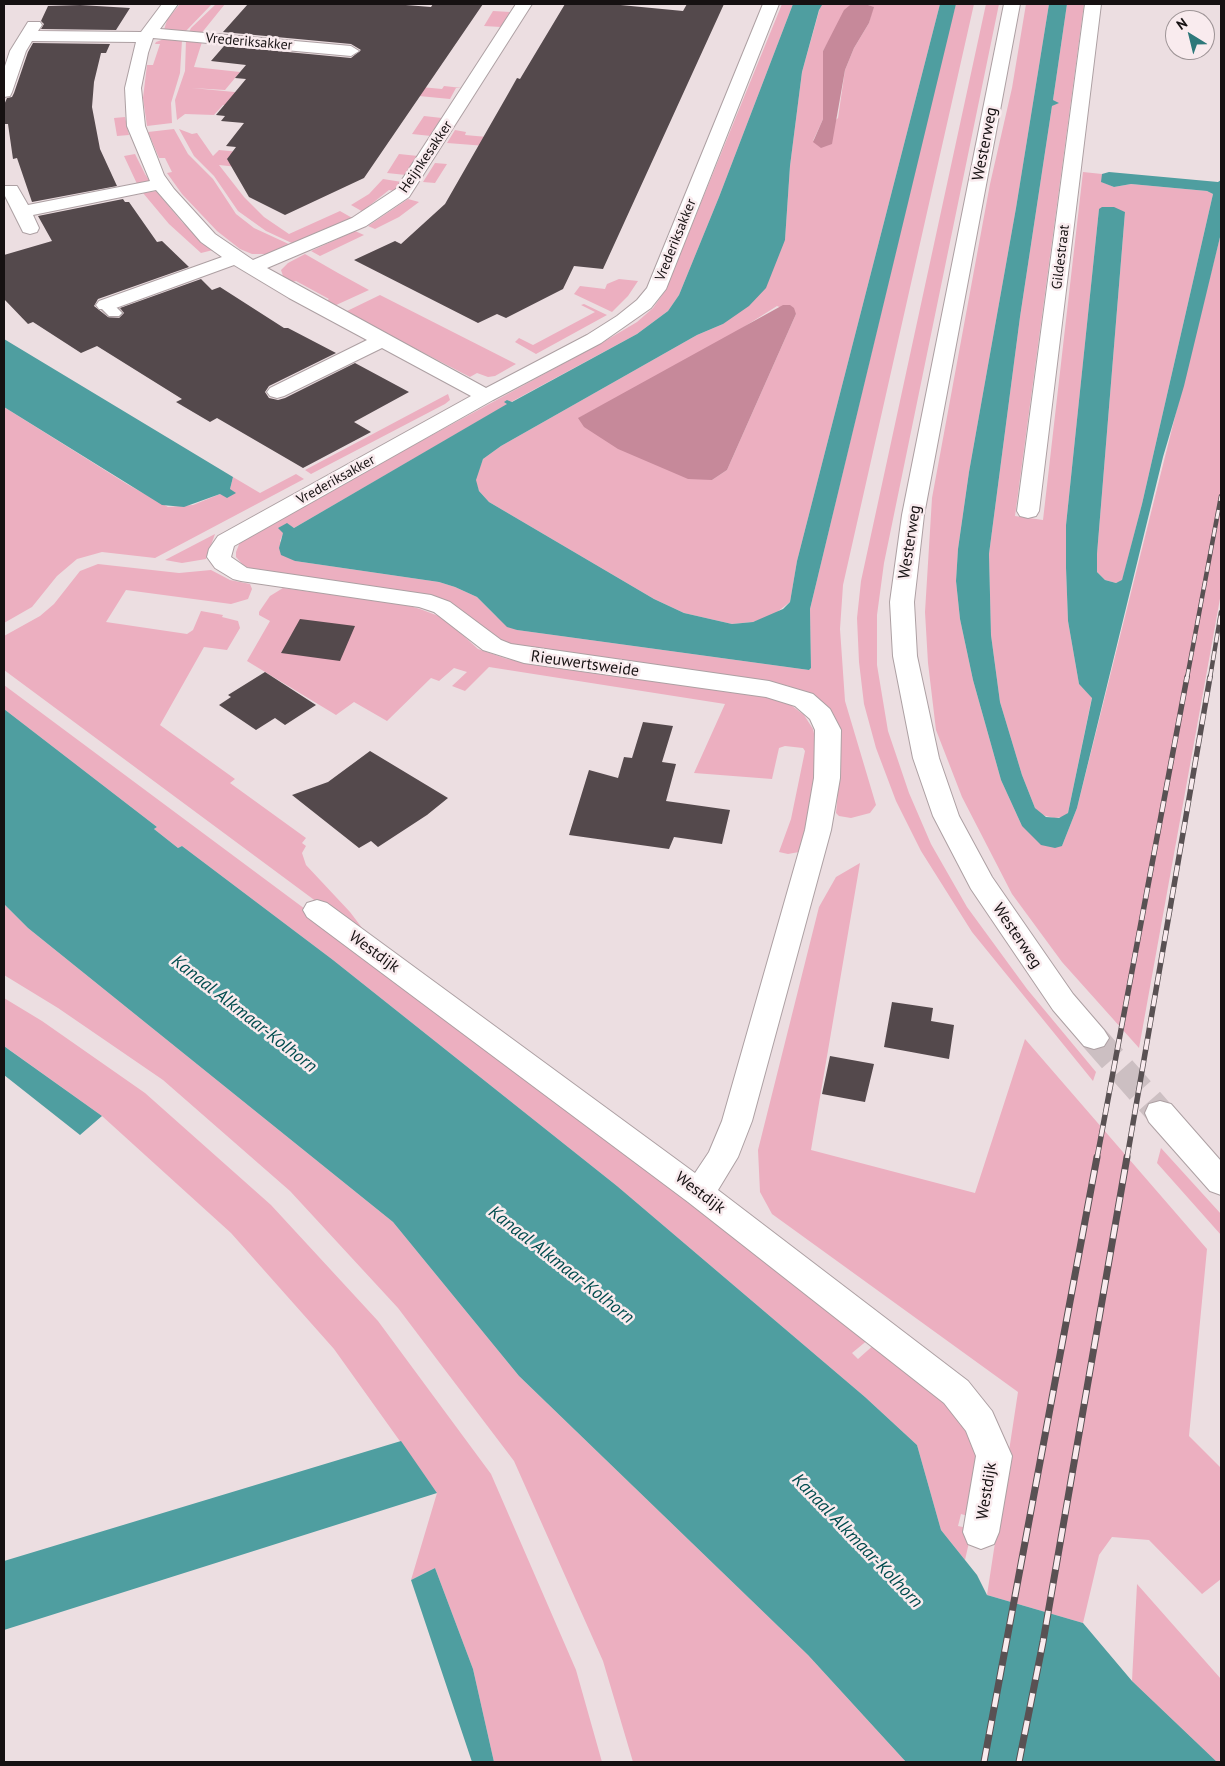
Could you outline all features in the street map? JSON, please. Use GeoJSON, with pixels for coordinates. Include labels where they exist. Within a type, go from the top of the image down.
{"type":"FeatureCollection","features":[{"type":"Feature","properties":{"kind":"street"},"geometry":{"type":"LineString","coordinates":[[170,4],[147,35],[140,53],[134,88],[136,126],[145,154],[160,184],[208,238],[244,263],[486,396]]}},
{"type":"Feature","properties":{"kind":"street","name":"Heijnkesakker"},"geometry":{"type":"LineString","coordinates":[[244,263],[359,222],[403,193],[524,4]]}},
{"type":"Feature","properties":{"kind":"street","name":"Vrederiksakker"},"geometry":{"type":"LineString","coordinates":[[240,574],[219,557],[220,549],[226,541],[622,322],[644,304],[656,288],[771,4]]}},
{"type":"Feature","properties":{"kind":"street","name":"Westerweg"},"geometry":{"type":"LineString","coordinates":[[1012,4],[913,515],[902,602],[905,656],[926,758],[946,816],[981,882],[1064,1002],[1094,1038]]}},
{"type":"Feature","properties":{"kind":"street","name":"Gildestraat"},"geometry":{"type":"LineString","coordinates":[[1028,511],[1093,4]]}},
{"type":"Feature","properties":{"kind":"street","name":"Vrederiksakker"},"geometry":{"type":"LineString","coordinates":[[4,92],[18,51],[32,30],[147,35],[351,51]]}},
{"type":"Feature","properties":{"kind":"street"},"geometry":{"type":"LineString","coordinates":[[11,190],[26,220],[160,184]]}},
{"type":"Feature","properties":{"kind":"street"},"geometry":{"type":"LineString","coordinates":[[110,309],[244,263]]}},
{"type":"Feature","properties":{"kind":"street"},"geometry":{"type":"LineString","coordinates":[[277,392],[382,340]]}},
{"type":"Feature","properties":{"kind":"street","name":"Rieuwertsweide"},"geometry":{"type":"LineString","coordinates":[[240,574],[422,600],[442,607],[453,614],[492,645],[524,656],[770,689],[797,697],[816,708],[828,730],[827,778],[818,830],[737,1121],[722,1157],[700,1193]]}},
{"type":"Feature","properties":{"kind":"street","name":"Westdijk"},"geometry":{"type":"LineString","coordinates":[[317,910],[700,1193],[956,1392],[980,1422],[994,1456],[981,1532]]}},
{"type":"Feature","properties":{"kind":"street"},"geometry":{"type":"LineString","coordinates":[[1160,1113],[1215,1173]]}},
{"type":"Feature","properties":{"kind":"shaded area"},"geometry":{"type":"Polygon","coordinates":[[[180,4],[212,4],[184,33],[164,30],[167,20],[180,4]]]}},
{"type":"Feature","properties":{"kind":"shaded area"},"geometry":{"type":"Polygon","coordinates":[[[216,4],[225,4],[200,35],[188,34],[191,28],[216,4]]]}},
{"type":"Feature","properties":{"kind":"shaded area"},"geometry":{"type":"Polygon","coordinates":[[[782,4],[793,4],[719,197],[679,295],[668,311],[637,334],[511,402],[507,400],[508,404],[294,528],[287,524],[280,541],[295,561],[439,582],[455,587],[477,597],[496,616],[517,630],[809,670],[811,668],[810,609],[950,25],[956,4],[974,4],[843,585],[840,629],[845,701],[876,805],[870,813],[851,818],[839,816],[836,813],[841,760],[837,733],[809,695],[789,686],[509,645],[423,594],[257,571],[244,566],[236,557],[240,542],[252,533],[605,341],[637,322],[653,308],[665,291],[782,4]]]}},
{"type":"Feature","properties":{"kind":"shaded area"},"geometry":{"type":"Polygon","coordinates":[[[821,4],[863,4],[850,5],[823,51],[823,119],[813,141],[838,118],[845,70],[854,48],[869,23],[873,7],[865,4],[940,4],[797,561],[790,602],[772,616],[753,622],[732,624],[684,613],[654,599],[489,502],[479,491],[475,480],[483,459],[501,446],[697,335],[723,324],[785,240],[790,166],[802,72],[821,4]],[[777,306],[728,337],[579,418],[712,480],[727,470],[796,314],[777,306]]]}},
{"type":"Feature","properties":{"kind":"shaded area"},"geometry":{"type":"Polygon","coordinates":[[[865,4],[874,7],[869,23],[854,48],[845,70],[832,144],[821,148],[813,142],[823,119],[823,51],[844,10],[850,5],[865,4]]]}},
{"type":"Feature","properties":{"kind":"shaded area"},"geometry":{"type":"Polygon","coordinates":[[[986,4],[999,4],[884,563],[877,615],[877,665],[888,731],[909,793],[931,844],[967,907],[1027,989],[1096,1072],[1093,1081],[972,932],[921,851],[896,801],[876,748],[864,704],[859,662],[857,618],[861,581],[986,4]]]}},
{"type":"Feature","properties":{"kind":"shaded area"},"geometry":{"type":"Polygon","coordinates":[[[1026,4],[1049,4],[1016,208],[969,472],[958,549],[956,581],[960,619],[973,680],[1001,780],[1022,826],[1062,846],[1077,808],[1221,233],[1221,593],[1139,1048],[1062,962],[1012,894],[962,797],[936,730],[928,663],[925,612],[932,498],[990,184],[1012,88],[1026,4]]]}},
{"type":"Feature","properties":{"kind":"shaded area"},"geometry":{"type":"Polygon","coordinates":[[[1067,4],[1084,4],[1015,516],[1043,520],[1083,172],[1102,174],[1102,182],[1114,187],[1131,184],[1207,191],[1213,194],[1142,504],[1122,581],[1116,583],[1105,580],[1097,572],[1097,554],[1125,212],[1099,209],[1066,525],[1068,621],[1079,684],[1092,697],[1068,813],[1064,817],[1054,818],[1042,815],[1035,808],[1022,775],[1000,702],[991,635],[989,554],[1020,317],[1052,106],[1058,103],[1053,100],[1067,4]]]}},
{"type":"Feature","properties":{"kind":"shaded area"},"geometry":{"type":"Polygon","coordinates":[[[493,11],[510,12],[501,27],[484,26],[493,11]]]}},
{"type":"Feature","properties":{"kind":"shaded area"},"geometry":{"type":"Polygon","coordinates":[[[164,39],[182,40],[180,73],[171,103],[172,123],[147,126],[143,98],[147,65],[153,65],[160,44],[155,44],[156,42],[164,39]]]}},
{"type":"Feature","properties":{"kind":"shaded area"},"geometry":{"type":"Polygon","coordinates":[[[186,40],[202,42],[194,67],[240,72],[225,90],[192,88],[309,99],[238,106],[223,105],[214,115],[185,114],[177,120],[175,100],[185,71],[186,40]]]}},
{"type":"Feature","properties":{"kind":"shaded area"},"geometry":{"type":"Polygon","coordinates":[[[347,80],[442,89],[444,86],[462,88],[456,88],[450,99],[419,96],[347,80]]]}},
{"type":"Feature","properties":{"kind":"shaded area"},"geometry":{"type":"Polygon","coordinates":[[[424,116],[442,118],[431,136],[412,134],[424,116]]]}},
{"type":"Feature","properties":{"kind":"shaded area"},"geometry":{"type":"Polygon","coordinates":[[[125,117],[129,135],[117,136],[114,118],[125,117]]]}},
{"type":"Feature","properties":{"kind":"shaded area"},"geometry":{"type":"Polygon","coordinates":[[[174,129],[188,154],[213,179],[236,214],[254,228],[293,246],[267,254],[252,254],[240,249],[217,231],[182,194],[167,173],[172,172],[165,158],[159,158],[148,132],[174,129]]]}},
{"type":"Feature","properties":{"kind":"shaded area"},"geometry":{"type":"Polygon","coordinates":[[[179,129],[192,134],[197,133],[213,156],[219,150],[271,155],[266,170],[219,165],[244,197],[264,217],[289,234],[340,211],[354,219],[296,245],[266,231],[238,211],[214,176],[194,156],[179,129]]]}},
{"type":"Feature","properties":{"kind":"shaded area"},"geometry":{"type":"Polygon","coordinates":[[[455,130],[466,132],[465,135],[566,144],[486,146],[447,143],[455,130]]]}},
{"type":"Feature","properties":{"kind":"shaded area"},"geometry":{"type":"Polygon","coordinates":[[[135,154],[151,183],[138,186],[124,156],[135,154]]]}},
{"type":"Feature","properties":{"kind":"shaded area"},"geometry":{"type":"Polygon","coordinates":[[[399,154],[418,156],[406,175],[387,173],[399,154]]]}},
{"type":"Feature","properties":{"kind":"shaded area"},"geometry":{"type":"Polygon","coordinates":[[[435,163],[447,164],[435,183],[423,182],[435,163]]]}},
{"type":"Feature","properties":{"kind":"shaded area"},"geometry":{"type":"Polygon","coordinates":[[[383,179],[402,182],[394,191],[389,190],[369,206],[373,207],[365,213],[351,205],[369,194],[383,179]]]}},
{"type":"Feature","properties":{"kind":"shaded area"},"geometry":{"type":"Polygon","coordinates":[[[156,191],[182,222],[213,250],[201,253],[169,224],[143,193],[156,191]]]}},
{"type":"Feature","properties":{"kind":"shaded area"},"geometry":{"type":"Polygon","coordinates":[[[408,199],[419,202],[399,217],[375,229],[368,226],[408,199]]]}},
{"type":"Feature","properties":{"kind":"shaded area"},"geometry":{"type":"Polygon","coordinates":[[[355,231],[364,235],[320,256],[311,251],[355,231]]]}},
{"type":"Feature","properties":{"kind":"shaded area"},"geometry":{"type":"Polygon","coordinates":[[[305,254],[369,290],[334,306],[325,302],[329,299],[296,281],[290,283],[284,279],[281,270],[288,263],[305,254]]]}},
{"type":"Feature","properties":{"kind":"shaded area"},"geometry":{"type":"Polygon","coordinates":[[[619,279],[638,281],[628,296],[612,312],[574,294],[580,286],[605,289],[607,284],[619,279]]]}},
{"type":"Feature","properties":{"kind":"shaded area"},"geometry":{"type":"Polygon","coordinates":[[[380,295],[516,364],[495,376],[488,377],[477,373],[470,377],[345,312],[380,295]]]}},
{"type":"Feature","properties":{"kind":"shaded area"},"geometry":{"type":"Polygon","coordinates":[[[584,304],[607,315],[536,354],[515,342],[519,338],[533,345],[595,312],[581,305],[584,304]]]}},
{"type":"Feature","properties":{"kind":"shaded area"},"geometry":{"type":"Polygon","coordinates":[[[783,305],[790,305],[794,308],[796,314],[727,470],[712,480],[688,479],[618,449],[584,427],[578,418],[783,305]]]}},
{"type":"Feature","properties":{"kind":"shaded area"},"geometry":{"type":"Polygon","coordinates":[[[448,394],[450,400],[445,404],[311,474],[305,470],[448,394]]]}},
{"type":"Feature","properties":{"kind":"shaded area"},"geometry":{"type":"Polygon","coordinates":[[[4,407],[127,484],[168,507],[193,505],[220,494],[230,489],[233,477],[260,493],[296,474],[304,479],[155,558],[102,552],[77,559],[57,576],[32,607],[4,623],[4,407]]]}},
{"type":"Feature","properties":{"kind":"shaded area"},"geometry":{"type":"Polygon","coordinates":[[[215,534],[206,559],[182,563],[165,560],[215,534]]]}},
{"type":"Feature","properties":{"kind":"shaded area"},"geometry":{"type":"Polygon","coordinates":[[[98,564],[179,573],[211,570],[230,580],[250,584],[252,589],[248,599],[231,604],[126,590],[106,622],[187,634],[193,630],[201,611],[223,615],[222,617],[238,621],[240,628],[227,650],[204,647],[160,725],[235,779],[230,783],[306,838],[302,843],[306,846],[302,853],[306,865],[350,912],[375,945],[4,670],[4,636],[40,616],[54,604],[80,571],[98,564]]]}},
{"type":"Feature","properties":{"kind":"shaded area"},"geometry":{"type":"Polygon","coordinates":[[[283,588],[403,604],[420,609],[444,618],[478,649],[507,659],[773,696],[787,702],[804,715],[813,729],[817,747],[817,768],[811,804],[799,852],[788,854],[779,852],[791,819],[805,751],[803,748],[785,746],[779,748],[772,779],[694,773],[725,704],[489,667],[465,691],[452,686],[467,672],[454,668],[439,681],[431,678],[387,721],[354,702],[336,715],[247,661],[270,621],[259,615],[259,612],[270,596],[283,588]]]}},
{"type":"Feature","properties":{"kind":"shaded area"},"geometry":{"type":"Polygon","coordinates":[[[4,685],[305,909],[869,1339],[852,1353],[858,1359],[876,1343],[927,1383],[976,1437],[975,1518],[961,1514],[958,1526],[972,1529],[965,1560],[941,1530],[917,1445],[865,1397],[617,1186],[333,960],[182,846],[178,848],[154,829],[157,827],[4,709],[4,685]]]}},
{"type":"Feature","properties":{"kind":"shaded area"},"geometry":{"type":"Polygon","coordinates":[[[860,863],[811,1150],[975,1193],[1025,1039],[1207,1249],[1189,1436],[1221,1468],[1221,1579],[1202,1594],[1149,1540],[1112,1537],[1099,1555],[1083,1623],[987,1595],[1018,1392],[772,1214],[760,1192],[758,1150],[819,907],[836,877],[860,863]]]}},
{"type":"Feature","properties":{"kind":"shaded area"},"geometry":{"type":"Polygon","coordinates":[[[4,904],[28,928],[393,1222],[519,1376],[808,1655],[906,1762],[633,1762],[603,1661],[514,1461],[398,1308],[290,1191],[163,1080],[58,1008],[4,975],[4,904]]]}},
{"type":"Feature","properties":{"kind":"shaded area"},"geometry":{"type":"Polygon","coordinates":[[[4,998],[42,1021],[145,1093],[271,1205],[378,1321],[491,1474],[576,1670],[602,1762],[494,1762],[473,1669],[435,1568],[411,1580],[437,1493],[334,1349],[231,1233],[102,1116],[4,1046],[4,998]]]}},
{"type":"Feature","properties":{"kind":"shaded area"},"geometry":{"type":"Polygon","coordinates":[[[1161,1148],[1221,1214],[1221,1235],[1157,1163],[1161,1148]]]}},
{"type":"Feature","properties":{"kind":"shaded area"},"geometry":{"type":"Polygon","coordinates":[[[1137,1584],[1221,1679],[1221,1762],[1217,1762],[1132,1681],[1137,1584]]]}},
{"type":"Feature","properties":{"kind":"water"},"geometry":{"type":"Polygon","coordinates":[[[793,4],[822,5],[802,72],[790,166],[785,240],[766,288],[749,306],[723,324],[697,335],[501,446],[483,459],[476,480],[479,491],[489,502],[654,599],[684,613],[732,624],[753,622],[783,609],[790,602],[797,561],[940,4],[956,4],[810,609],[811,668],[809,670],[517,630],[507,627],[477,597],[455,587],[439,582],[295,561],[281,555],[279,548],[283,533],[278,528],[287,523],[294,528],[507,404],[504,402],[507,400],[512,402],[637,334],[668,311],[679,295],[719,197],[793,4]]]}},
{"type":"Feature","properties":{"kind":"water"},"geometry":{"type":"Polygon","coordinates":[[[1049,4],[1067,4],[1053,100],[1059,103],[1052,106],[1020,317],[989,554],[991,635],[1000,702],[1022,775],[1035,808],[1046,817],[1059,818],[1068,813],[1092,698],[1079,684],[1068,621],[1066,525],[1099,209],[1102,207],[1114,207],[1125,212],[1097,554],[1097,572],[1105,580],[1116,583],[1122,580],[1142,504],[1213,194],[1207,191],[1131,184],[1114,187],[1101,182],[1102,174],[1109,172],[1218,182],[1221,180],[1221,233],[1184,386],[1163,457],[1077,808],[1062,846],[1055,848],[1041,845],[1022,826],[1001,780],[973,680],[960,619],[956,581],[958,549],[969,472],[1016,208],[1049,4]]]}},
{"type":"Feature","properties":{"kind":"water"},"geometry":{"type":"Polygon","coordinates":[[[4,339],[233,477],[230,489],[236,493],[227,498],[220,494],[184,507],[162,505],[4,407],[4,339]]]}},
{"type":"Feature","properties":{"kind":"water","name":"Kanaal Alkmaar-Kolhorn"},"geometry":{"type":"Polygon","coordinates":[[[4,709],[157,827],[154,829],[178,848],[182,846],[333,960],[617,1186],[865,1397],[917,1445],[941,1530],[977,1575],[987,1595],[1083,1623],[1132,1681],[1217,1762],[906,1762],[808,1655],[519,1376],[393,1222],[28,928],[4,904],[4,709]]]}},
{"type":"Feature","properties":{"kind":"water"},"geometry":{"type":"Polygon","coordinates":[[[4,1046],[102,1116],[80,1135],[4,1075],[4,1046]]]}},
{"type":"Feature","properties":{"kind":"water"},"geometry":{"type":"Polygon","coordinates":[[[401,1441],[437,1493],[4,1630],[4,1561],[401,1441]]]}},
{"type":"Feature","properties":{"kind":"water"},"geometry":{"type":"Polygon","coordinates":[[[435,1568],[473,1669],[494,1762],[472,1762],[411,1580],[435,1568]]]}},
{"type":"Feature","properties":{"kind":"building"},"geometry":{"type":"Polygon","coordinates":[[[248,4],[393,4],[431,7],[433,4],[483,4],[364,178],[285,215],[249,197],[227,159],[236,147],[226,146],[244,123],[221,121],[225,116],[216,115],[246,79],[235,78],[246,65],[211,61],[224,46],[351,58],[361,50],[351,44],[223,32],[248,4]]]}},
{"type":"Feature","properties":{"kind":"building"},"geometry":{"type":"Polygon","coordinates":[[[565,4],[610,4],[683,11],[687,4],[724,4],[603,269],[574,266],[563,289],[506,318],[497,314],[478,323],[354,260],[395,241],[401,244],[445,204],[517,78],[520,79],[565,4]]]}},
{"type":"Feature","properties":{"kind":"building"},"geometry":{"type":"Polygon","coordinates":[[[80,5],[130,8],[116,30],[41,29],[44,24],[41,21],[48,6],[80,5]]]}},
{"type":"Feature","properties":{"kind":"building"},"geometry":{"type":"Polygon","coordinates":[[[33,43],[110,44],[106,53],[101,53],[94,82],[92,107],[100,149],[117,186],[32,202],[17,158],[13,159],[8,124],[4,124],[4,105],[7,98],[12,97],[14,93],[33,43]]]}},
{"type":"Feature","properties":{"kind":"building"},"geometry":{"type":"Polygon","coordinates":[[[123,199],[125,202],[129,202],[157,242],[162,241],[189,267],[98,299],[94,306],[108,317],[119,318],[124,313],[120,308],[201,279],[212,290],[220,287],[284,328],[288,328],[336,353],[269,386],[265,392],[269,398],[278,400],[285,398],[355,363],[409,392],[354,422],[371,432],[303,468],[217,418],[210,422],[176,402],[182,399],[97,346],[81,353],[33,322],[28,324],[4,299],[4,255],[52,241],[38,216],[123,199]]]}},
{"type":"Feature","properties":{"kind":"building"},"geometry":{"type":"Polygon","coordinates":[[[300,619],[355,626],[340,661],[281,653],[300,619]]]}},
{"type":"Feature","properties":{"kind":"building"},"geometry":{"type":"Polygon","coordinates":[[[265,672],[316,705],[285,725],[275,718],[256,730],[219,705],[231,697],[228,695],[265,672]]]}},
{"type":"Feature","properties":{"kind":"building"},"geometry":{"type":"Polygon","coordinates":[[[643,722],[673,726],[662,762],[676,764],[666,801],[730,810],[722,844],[674,837],[669,849],[569,835],[589,770],[618,778],[624,757],[632,758],[643,722]]]}},
{"type":"Feature","properties":{"kind":"building"},"geometry":{"type":"Polygon","coordinates":[[[370,751],[448,798],[427,815],[378,847],[371,841],[359,848],[292,795],[328,782],[370,751]]]}},
{"type":"Feature","properties":{"kind":"building"},"geometry":{"type":"Polygon","coordinates":[[[892,1002],[933,1008],[931,1021],[954,1025],[949,1059],[884,1047],[892,1002]]]}},
{"type":"Feature","properties":{"kind":"building"},"geometry":{"type":"Polygon","coordinates":[[[830,1056],[874,1064],[865,1102],[822,1094],[830,1056]]]}},
{"type":"Feature","properties":{"kind":"tunnel"},"geometry":{"type":"LineString","coordinates":[[1094,1038],[1160,1113]]}},
{"type":"Feature","properties":{"kind":"railway"},"geometry":{"type":"LineString","coordinates":[[1187,678],[1221,496]]}},
{"type":"Feature","properties":{"kind":"railway"},"geometry":{"type":"LineString","coordinates":[[1210,678],[1221,612]]}},
{"type":"Feature","properties":{"kind":"railway"},"geometry":{"type":"LineString","coordinates":[[1097,1158],[1187,677]]}},
{"type":"Feature","properties":{"kind":"railway"},"geometry":{"type":"LineString","coordinates":[[1127,1158],[1210,677]]}},
{"type":"Feature","properties":{"kind":"railway"},"geometry":{"type":"LineString","coordinates":[[984,1762],[1097,1157]]}},
{"type":"Feature","properties":{"kind":"railway"},"geometry":{"type":"LineString","coordinates":[[1019,1762],[1043,1642],[1127,1157]]}}]}
